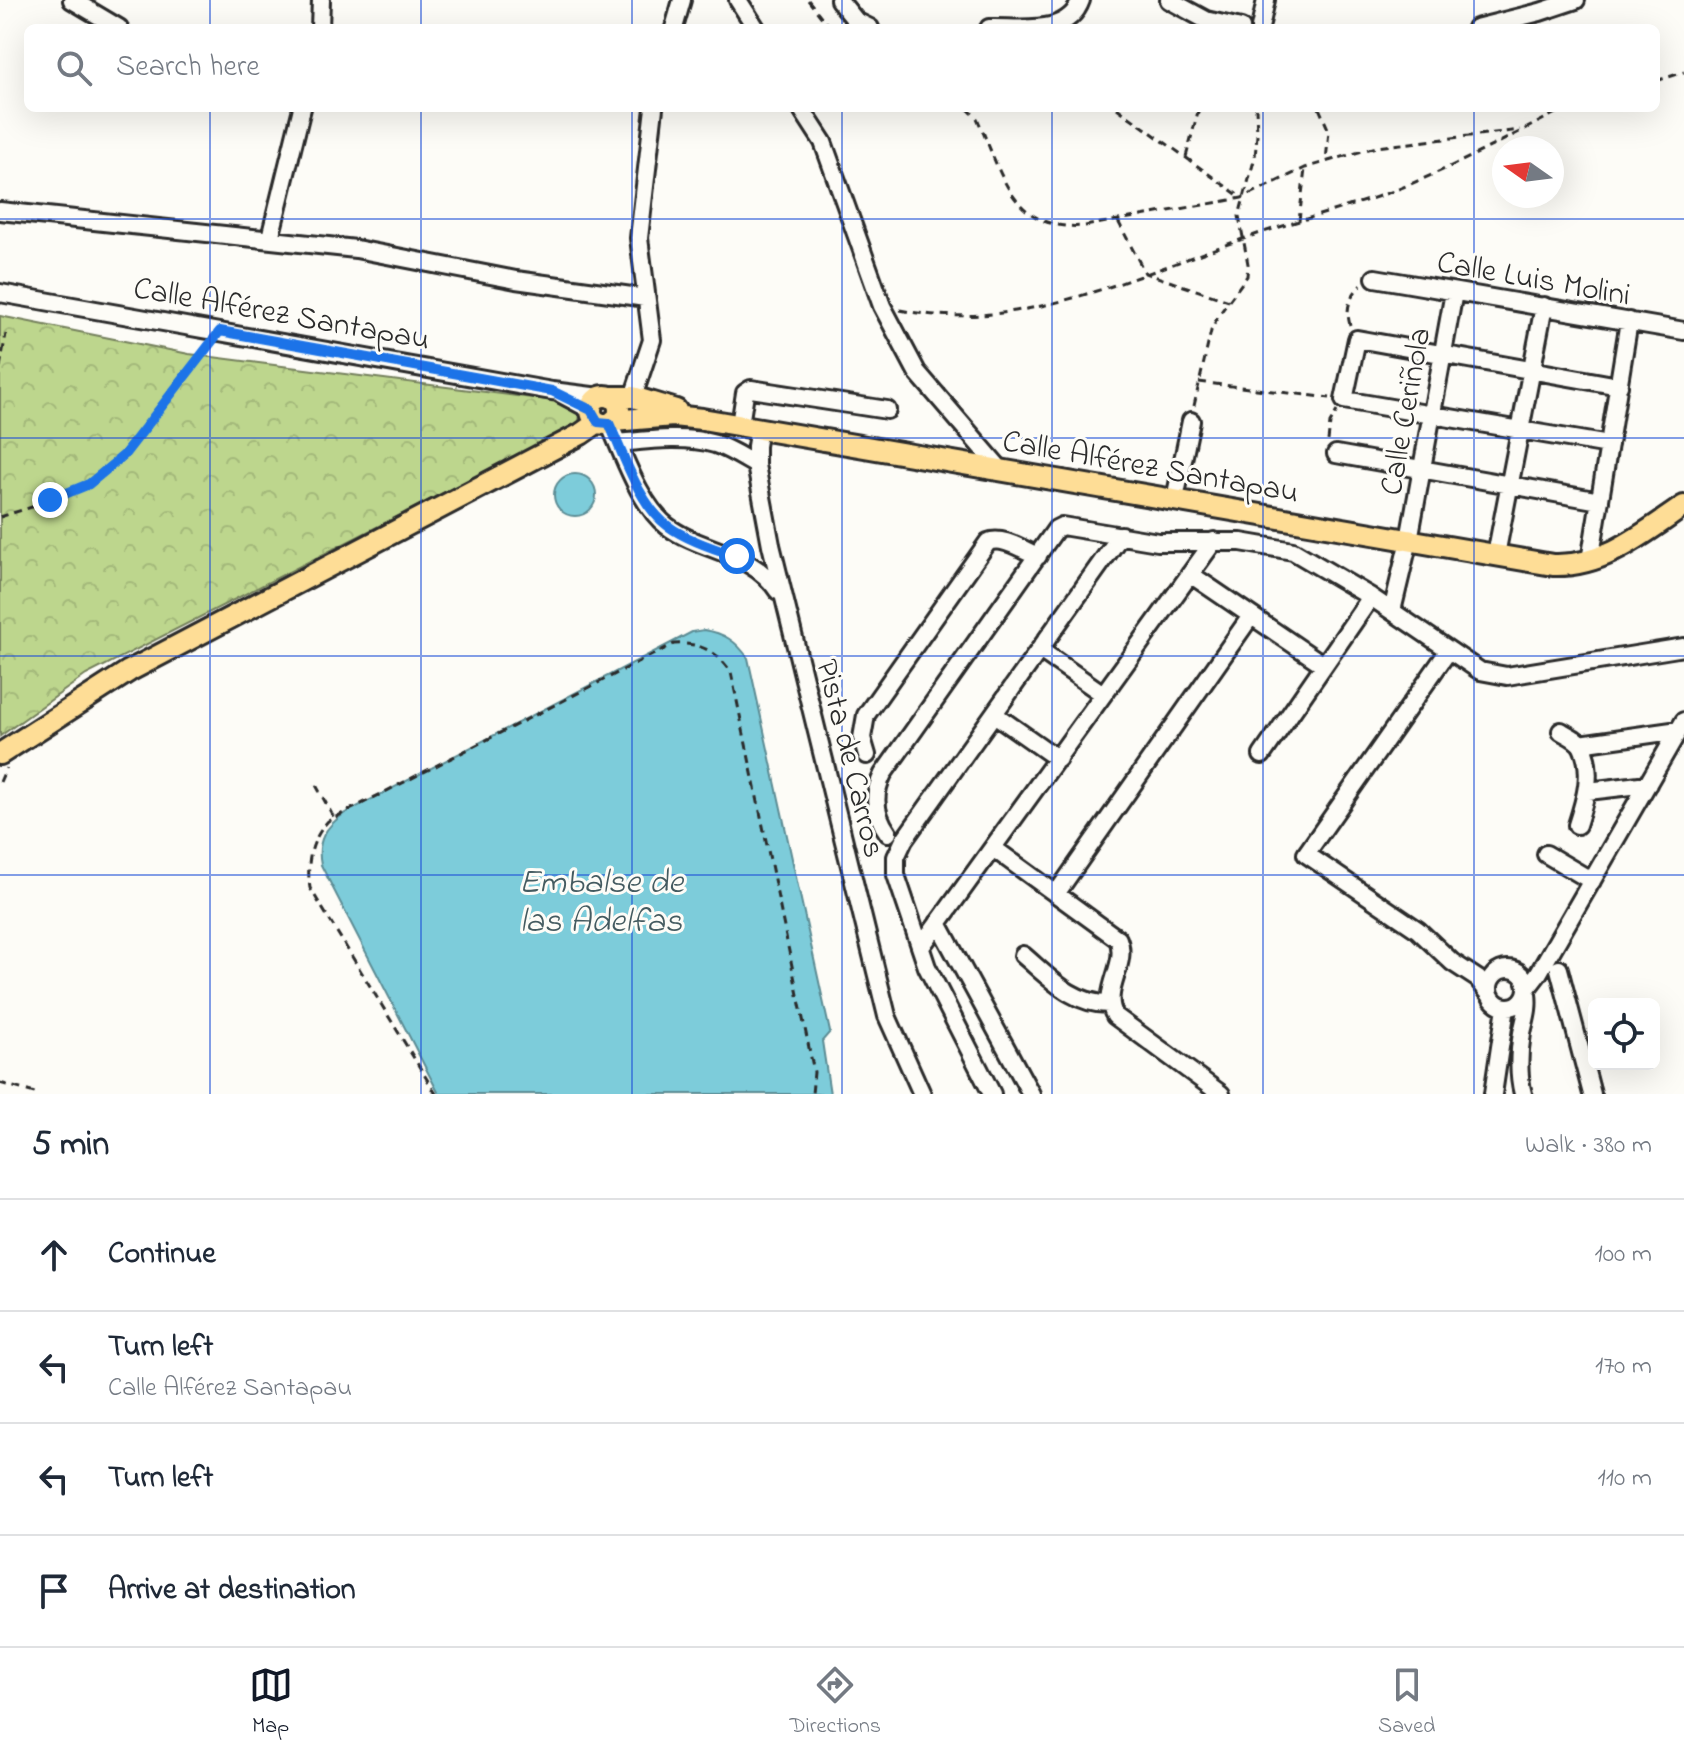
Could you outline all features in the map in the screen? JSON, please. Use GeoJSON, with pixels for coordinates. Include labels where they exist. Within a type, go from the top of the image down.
{"type":"FeatureCollection","features":[{"type":"Feature","properties":{"kind":"main road","name":"Calle Alférez Santapau"},"geometry":{"type":"LineString","coordinates":[[604,412],[633,397],[702,419]]}},
{"type":"Feature","properties":{"kind":"main road","name":"Calle Alférez Santapau"},"geometry":{"type":"LineString","coordinates":[[604,412],[673,416],[750,426],[1553,565],[1590,561],[1624,546],[1684,506]]}},
{"type":"Feature","properties":{"kind":"main road"},"geometry":{"type":"LineString","coordinates":[[0,754],[129,671],[567,442],[604,412]]}},
{"type":"Feature","properties":{"kind":"street"},"geometry":{"type":"LineString","coordinates":[[72,0],[112,24]]}},
{"type":"Feature","properties":{"kind":"street"},"geometry":{"type":"LineString","coordinates":[[320,24],[321,0]]}},
{"type":"Feature","properties":{"kind":"street"},"geometry":{"type":"LineString","coordinates":[[675,24],[682,0]]}},
{"type":"Feature","properties":{"kind":"street"},"geometry":{"type":"LineString","coordinates":[[738,0],[753,24]]}},
{"type":"Feature","properties":{"kind":"street"},"geometry":{"type":"LineString","coordinates":[[839,0],[862,24]]}},
{"type":"Feature","properties":{"kind":"street"},"geometry":{"type":"LineString","coordinates":[[1058,24],[1073,15],[1081,0]]}},
{"type":"Feature","properties":{"kind":"street"},"geometry":{"type":"LineString","coordinates":[[1169,0],[1206,20],[1224,24]]}},
{"type":"Feature","properties":{"kind":"street"},"geometry":{"type":"LineString","coordinates":[[1261,24],[1266,0]]}},
{"type":"Feature","properties":{"kind":"street"},"geometry":{"type":"LineString","coordinates":[[1492,24],[1576,0]]}},
{"type":"Feature","properties":{"kind":"street"},"geometry":{"type":"LineString","coordinates":[[270,238],[301,112]]}},
{"type":"Feature","properties":{"kind":"street"},"geometry":{"type":"LineString","coordinates":[[633,397],[652,340],[639,238],[654,112]]}},
{"type":"Feature","properties":{"kind":"street"},"geometry":{"type":"LineString","coordinates":[[804,112],[823,142],[882,306],[917,372],[1001,470]]}},
{"type":"Feature","properties":{"kind":"street"},"geometry":{"type":"LineString","coordinates":[[0,211],[356,249],[516,280],[646,298]]}},
{"type":"Feature","properties":{"kind":"street","name":"Calle Luis Molini"},"geometry":{"type":"LineString","coordinates":[[1375,278],[1684,331]]}},
{"type":"Feature","properties":{"kind":"street","name":"Calle Ceriñola"},"geometry":{"type":"LineString","coordinates":[[1392,611],[1409,540],[1454,292]]}},
{"type":"Feature","properties":{"kind":"street","name":"Calle Alférez Santapau"},"geometry":{"type":"LineString","coordinates":[[0,293],[552,391],[604,412]]}},
{"type":"Feature","properties":{"kind":"street"},"geometry":{"type":"LineString","coordinates":[[1496,555],[1544,306]]}},
{"type":"Feature","properties":{"kind":"street"},"geometry":{"type":"LineString","coordinates":[[1590,561],[1629,321]]}},
{"type":"Feature","properties":{"kind":"street"},"geometry":{"type":"LineString","coordinates":[[1609,445],[1344,400],[1357,339],[1531,373],[1619,386]]}},
{"type":"Feature","properties":{"kind":"street","name":"Pista de Carros"},"geometry":{"type":"LineString","coordinates":[[887,410],[751,389],[745,393],[771,545],[887,1016],[922,1094]]}},
{"type":"Feature","properties":{"kind":"street"},"geometry":{"type":"LineString","coordinates":[[604,412],[642,493],[658,518],[678,533],[748,562],[767,576],[784,601]]}},
{"type":"Feature","properties":{"kind":"street"},"geometry":{"type":"LineString","coordinates":[[1175,499],[1191,421]]}},
{"type":"Feature","properties":{"kind":"street"},"geometry":{"type":"LineString","coordinates":[[618,443],[698,440],[719,445],[756,465]]}},
{"type":"Feature","properties":{"kind":"street"},"geometry":{"type":"LineString","coordinates":[[1336,454],[1600,501]]}},
{"type":"Feature","properties":{"kind":"street"},"geometry":{"type":"LineString","coordinates":[[888,833],[879,817],[876,800],[883,774],[1056,529],[1062,526],[1158,542],[1241,542],[1293,551],[1371,597],[1480,671],[1507,676],[1684,647]]}},
{"type":"Feature","properties":{"kind":"street"},"geometry":{"type":"LineString","coordinates":[[992,1094],[927,967],[896,875],[896,857],[904,840],[1121,535]]}},
{"type":"Feature","properties":{"kind":"street"},"geometry":{"type":"LineString","coordinates":[[867,755],[862,738],[866,715],[988,542],[995,539],[1038,556]]}},
{"type":"Feature","properties":{"kind":"street"},"geometry":{"type":"LineString","coordinates":[[921,947],[1214,541]]}},
{"type":"Feature","properties":{"kind":"street"},"geometry":{"type":"LineString","coordinates":[[1190,574],[1324,665]]}},
{"type":"Feature","properties":{"kind":"street"},"geometry":{"type":"LineString","coordinates":[[1262,755],[1371,597]]}},
{"type":"Feature","properties":{"kind":"street"},"geometry":{"type":"LineString","coordinates":[[1056,894],[1251,616]]}},
{"type":"Feature","properties":{"kind":"street"},"geometry":{"type":"LineString","coordinates":[[1040,650],[1103,694]]}},
{"type":"Feature","properties":{"kind":"street"},"geometry":{"type":"LineString","coordinates":[[1449,650],[1306,854],[1418,930],[1478,979],[1494,1002],[1508,1008],[1523,1031]]}},
{"type":"Feature","properties":{"kind":"street"},"geometry":{"type":"LineString","coordinates":[[1667,651],[1684,654]]}},
{"type":"Feature","properties":{"kind":"street"},"geometry":{"type":"LineString","coordinates":[[994,714],[1058,759]]}},
{"type":"Feature","properties":{"kind":"street"},"geometry":{"type":"LineString","coordinates":[[1561,731],[1580,744],[1682,726]]}},
{"type":"Feature","properties":{"kind":"street"},"geometry":{"type":"LineString","coordinates":[[1508,1008],[1521,1003],[1682,726]]}},
{"type":"Feature","properties":{"kind":"street"},"geometry":{"type":"LineString","coordinates":[[1577,825],[1588,791],[1580,744]]}},
{"type":"Feature","properties":{"kind":"street"},"geometry":{"type":"LineString","coordinates":[[1588,791],[1648,784]]}},
{"type":"Feature","properties":{"kind":"street"},"geometry":{"type":"LineString","coordinates":[[993,848],[1115,936],[1121,944],[1110,1004],[1120,1021],[1221,1094]]}},
{"type":"Feature","properties":{"kind":"street"},"geometry":{"type":"LineString","coordinates":[[1546,854],[1592,881]]}},
{"type":"Feature","properties":{"kind":"street"},"geometry":{"type":"LineString","coordinates":[[938,923],[1031,1094]]}},
{"type":"Feature","properties":{"kind":"street"},"geometry":{"type":"LineString","coordinates":[[1491,996],[1489,985],[1493,975],[1531,964],[1556,943]]}},
{"type":"Feature","properties":{"kind":"street"},"geometry":{"type":"LineString","coordinates":[[1023,955],[1073,996],[1089,1003],[1110,1004]]}},
{"type":"Feature","properties":{"kind":"street"},"geometry":{"type":"LineString","coordinates":[[1461,967],[1510,969],[1525,979],[1528,1013],[1523,1031],[1520,1072],[1523,1094]]}},
{"type":"Feature","properties":{"kind":"street"},"geometry":{"type":"LineString","coordinates":[[1559,969],[1592,1094]]}},
{"type":"Feature","properties":{"kind":"street"},"geometry":{"type":"LineString","coordinates":[[1493,1094],[1508,1008]]}},
{"type":"Feature","properties":{"kind":"path"},"geometry":{"type":"LineString","coordinates":[[808,0],[827,24]]}},
{"type":"Feature","properties":{"kind":"path"},"geometry":{"type":"LineString","coordinates":[[1660,80],[1684,72]]}},
{"type":"Feature","properties":{"kind":"path"},"geometry":{"type":"LineString","coordinates":[[971,112],[977,118],[1020,207],[1045,222],[1065,226],[1242,198],[1326,160],[1376,147],[1524,129]]}},
{"type":"Feature","properties":{"kind":"path"},"geometry":{"type":"LineString","coordinates":[[1123,112],[1242,198]]}},
{"type":"Feature","properties":{"kind":"path"},"geometry":{"type":"LineString","coordinates":[[1186,157],[1198,112]]}},
{"type":"Feature","properties":{"kind":"path"},"geometry":{"type":"LineString","coordinates":[[1191,421],[1211,331],[1247,276],[1248,264],[1239,216],[1255,157],[1256,112]]}},
{"type":"Feature","properties":{"kind":"path"},"geometry":{"type":"LineString","coordinates":[[1321,112],[1329,131],[1326,160]]}},
{"type":"Feature","properties":{"kind":"path"},"geometry":{"type":"LineString","coordinates":[[882,306],[956,316],[1006,313],[1057,304],[1242,239],[1396,190],[1557,112]]}},
{"type":"Feature","properties":{"kind":"path"},"geometry":{"type":"LineString","coordinates":[[1299,221],[1305,168]]}},
{"type":"Feature","properties":{"kind":"path"},"geometry":{"type":"LineString","coordinates":[[1117,220],[1145,273],[1229,301]]}},
{"type":"Feature","properties":{"kind":"path"},"geometry":{"type":"LineString","coordinates":[[1357,339],[1348,317],[1350,298],[1360,285],[1375,278]]}},
{"type":"Feature","properties":{"kind":"path"},"geometry":{"type":"LineString","coordinates":[[0,517],[89,484],[115,463],[135,443],[220,331]]}},
{"type":"Feature","properties":{"kind":"path"},"geometry":{"type":"LineString","coordinates":[[0,367],[6,334]]}},
{"type":"Feature","properties":{"kind":"path"},"geometry":{"type":"LineString","coordinates":[[1199,382],[1344,400],[1330,423],[1328,435],[1328,445],[1336,454]]}},
{"type":"Feature","properties":{"kind":"path"},"geometry":{"type":"LineString","coordinates":[[436,1094],[310,888],[308,866],[312,845],[321,828],[334,818],[674,644],[692,644],[708,649],[731,672],[814,1072],[812,1094]]}},
{"type":"Feature","properties":{"kind":"path"},"geometry":{"type":"LineString","coordinates":[[316,785],[334,818]]}},
{"type":"Feature","properties":{"kind":"path"},"geometry":{"type":"LineString","coordinates":[[0,1083],[38,1094]]}},
{"type":"Feature","properties":{"kind":"green space"},"geometry":{"type":"Polygon","coordinates":[[[0,316],[189,354],[564,402],[580,415],[579,421],[571,428],[86,675],[0,736],[0,316]]]}},
{"type":"Feature","properties":{"kind":"water"},"geometry":{"type":"Polygon","coordinates":[[[575,474],[590,480],[596,495],[590,510],[575,516],[560,510],[554,495],[560,480],[575,474]]]}},
{"type":"Feature","properties":{"kind":"water","name":"Embalse de las Adelfas"},"geometry":{"type":"Polygon","coordinates":[[[704,630],[729,639],[748,658],[830,1032],[822,1041],[830,1094],[439,1094],[321,865],[320,849],[324,835],[345,813],[692,632],[704,630]]]}},
{"type":"Feature","properties":{"kind":"route"},"geometry":{"type":"LineString","coordinates":[[50,500],[89,484],[124,455],[220,331],[566,396],[591,410],[598,422],[609,423],[642,493],[658,518],[678,533],[737,556]]}}]}
